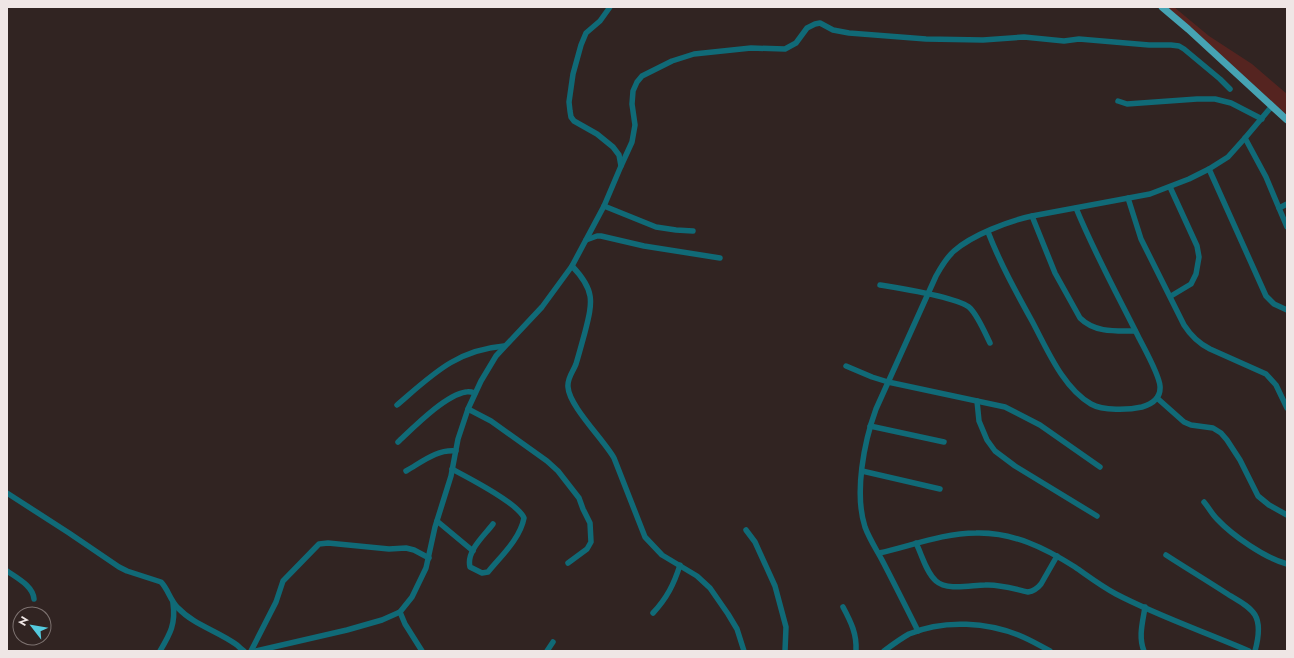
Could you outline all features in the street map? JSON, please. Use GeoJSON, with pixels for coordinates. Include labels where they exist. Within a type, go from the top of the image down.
{"type":"FeatureCollection","features":[{"type":"Feature","properties":{"kind":"main road"},"geometry":{"type":"LineString","coordinates":[[1162,7],[1188,28],[1287,120]]}},
{"type":"Feature","properties":{"kind":"street"},"geometry":{"type":"LineString","coordinates":[[610,7],[600,21],[586,33],[581,45],[573,74],[570,111],[571,117],[574,121],[597,134],[613,147],[619,156],[621,166]]}},
{"type":"Feature","properties":{"kind":"street"},"geometry":{"type":"LineString","coordinates":[[256,651],[368,625],[391,617],[400,612],[412,597],[429,558],[437,521],[447,490],[458,439],[475,393],[489,366],[504,346],[542,307],[572,266],[604,206],[632,142],[635,125],[632,104],[633,91],[637,82],[642,76],[672,61],[694,54],[751,48],[785,49],[796,42],[807,28],[820,23],[833,30],[849,33],[926,39],[983,40],[1024,38],[1064,42],[1079,39],[1179,46],[1230,89]]}},
{"type":"Feature","properties":{"kind":"street"},"geometry":{"type":"LineString","coordinates":[[1118,101],[1128,104],[1215,99],[1231,103],[1262,119]]}},
{"type":"Feature","properties":{"kind":"street"},"geometry":{"type":"LineString","coordinates":[[918,631],[865,526],[861,493],[862,471],[870,426],[888,382],[944,262],[953,251],[970,240],[1016,220],[1150,194],[1170,187],[1209,169],[1228,157],[1272,106]]}},
{"type":"Feature","properties":{"kind":"street"},"geometry":{"type":"LineString","coordinates":[[1245,138],[1258,162],[1287,227]]}},
{"type":"Feature","properties":{"kind":"street"},"geometry":{"type":"LineString","coordinates":[[1209,169],[1266,296],[1274,304],[1287,310]]}},
{"type":"Feature","properties":{"kind":"street"},"geometry":{"type":"LineString","coordinates":[[1170,187],[1197,246],[1199,257],[1196,274],[1191,284],[1171,296]]}},
{"type":"Feature","properties":{"kind":"street"},"geometry":{"type":"LineString","coordinates":[[1128,198],[1141,239],[1171,296],[1184,325],[1192,336],[1206,347],[1266,374],[1280,392],[1287,408]]}},
{"type":"Feature","properties":{"kind":"street"},"geometry":{"type":"LineString","coordinates":[[1279,208],[1287,204]]}},
{"type":"Feature","properties":{"kind":"street"},"geometry":{"type":"LineString","coordinates":[[604,206],[656,227],[693,231]]}},
{"type":"Feature","properties":{"kind":"street"},"geometry":{"type":"LineString","coordinates":[[988,232],[1017,295],[1050,356],[1074,390],[1091,405],[1102,408],[1137,408],[1148,405],[1157,398],[1160,392],[1159,381],[1086,232],[1076,208]]}},
{"type":"Feature","properties":{"kind":"street"},"geometry":{"type":"LineString","coordinates":[[1032,216],[1055,273],[1080,318],[1089,325],[1099,329],[1113,331],[1135,331]]}},
{"type":"Feature","properties":{"kind":"street"},"geometry":{"type":"LineString","coordinates":[[586,240],[601,236],[644,246],[720,258]]}},
{"type":"Feature","properties":{"kind":"street"},"geometry":{"type":"LineString","coordinates":[[572,266],[582,276],[588,286],[591,306],[577,361],[569,378],[569,392],[573,402],[609,449],[614,458],[645,537],[662,554],[697,576],[710,588],[728,614],[736,629],[744,651]]}},
{"type":"Feature","properties":{"kind":"street"},"geometry":{"type":"LineString","coordinates":[[880,285],[929,294],[958,302],[970,309],[990,343]]}},
{"type":"Feature","properties":{"kind":"street"},"geometry":{"type":"LineString","coordinates":[[397,405],[432,375],[458,358],[485,348],[504,346]]}},
{"type":"Feature","properties":{"kind":"street"},"geometry":{"type":"LineString","coordinates":[[846,366],[868,376],[888,382],[1005,407],[1028,418],[1100,466]]}},
{"type":"Feature","properties":{"kind":"street"},"geometry":{"type":"LineString","coordinates":[[398,442],[433,410],[448,400],[465,392],[475,393]]}},
{"type":"Feature","properties":{"kind":"street"},"geometry":{"type":"LineString","coordinates":[[1157,398],[1186,423],[1209,426],[1221,433],[1240,460],[1258,496],[1269,505],[1287,514]]}},
{"type":"Feature","properties":{"kind":"street"},"geometry":{"type":"LineString","coordinates":[[977,401],[979,421],[987,440],[996,450],[1016,466],[1097,516]]}},
{"type":"Feature","properties":{"kind":"street"},"geometry":{"type":"LineString","coordinates":[[468,409],[491,421],[547,462],[558,472],[579,498],[590,522],[591,542],[589,547],[568,563]]}},
{"type":"Feature","properties":{"kind":"street"},"geometry":{"type":"LineString","coordinates":[[870,426],[944,442]]}},
{"type":"Feature","properties":{"kind":"street"},"geometry":{"type":"LineString","coordinates":[[406,471],[436,454],[444,451],[456,451]]}},
{"type":"Feature","properties":{"kind":"street"},"geometry":{"type":"LineString","coordinates":[[452,469],[503,499],[522,513],[524,518],[522,525],[512,543],[486,573],[474,570],[470,567],[470,558],[473,550],[494,524]]}},
{"type":"Feature","properties":{"kind":"street"},"geometry":{"type":"LineString","coordinates":[[862,471],[940,489]]}},
{"type":"Feature","properties":{"kind":"street"},"geometry":{"type":"LineString","coordinates":[[7,493],[119,567],[161,582],[165,585],[172,601],[174,618],[172,628],[160,651]]}},
{"type":"Feature","properties":{"kind":"street"},"geometry":{"type":"LineString","coordinates":[[1204,502],[1216,518],[1232,533],[1264,555],[1287,564]]}},
{"type":"Feature","properties":{"kind":"street"},"geometry":{"type":"LineString","coordinates":[[437,521],[473,550]]}},
{"type":"Feature","properties":{"kind":"street"},"geometry":{"type":"LineString","coordinates":[[746,530],[755,542],[775,586],[786,627],[785,651]]}},
{"type":"Feature","properties":{"kind":"street"},"geometry":{"type":"LineString","coordinates":[[879,553],[953,535],[977,532],[1010,537],[1024,541],[1057,556],[1103,586],[1145,607],[1249,651]]}},
{"type":"Feature","properties":{"kind":"street"},"geometry":{"type":"LineString","coordinates":[[252,651],[278,596],[283,581],[319,544],[328,543],[389,549],[406,548],[414,550],[429,558]]}},
{"type":"Feature","properties":{"kind":"street"},"geometry":{"type":"LineString","coordinates":[[916,543],[933,577],[940,584],[947,586],[992,584],[1032,591],[1038,588],[1041,584],[1057,556]]}},
{"type":"Feature","properties":{"kind":"street"},"geometry":{"type":"LineString","coordinates":[[1166,555],[1239,601],[1253,612],[1256,616],[1258,626],[1258,637],[1255,651]]}},
{"type":"Feature","properties":{"kind":"street"},"geometry":{"type":"LineString","coordinates":[[653,613],[671,589],[680,565]]}},
{"type":"Feature","properties":{"kind":"street"},"geometry":{"type":"LineString","coordinates":[[7,571],[28,587],[34,595],[34,599]]}},
{"type":"Feature","properties":{"kind":"street"},"geometry":{"type":"LineString","coordinates":[[172,601],[186,616],[208,630],[236,644],[244,651]]}},
{"type":"Feature","properties":{"kind":"street"},"geometry":{"type":"LineString","coordinates":[[843,607],[856,636],[856,651]]}},
{"type":"Feature","properties":{"kind":"street"},"geometry":{"type":"LineString","coordinates":[[1144,651],[1141,630],[1145,607]]}},
{"type":"Feature","properties":{"kind":"street"},"geometry":{"type":"LineString","coordinates":[[400,612],[405,624],[422,651]]}},
{"type":"Feature","properties":{"kind":"street"},"geometry":{"type":"LineString","coordinates":[[884,651],[900,639],[918,631],[949,624],[983,626],[999,629],[1016,634],[1050,651]]}},
{"type":"Feature","properties":{"kind":"street"},"geometry":{"type":"LineString","coordinates":[[547,651],[553,642]]}},
{"type":"Feature","properties":{"kind":"shaded area"},"geometry":{"type":"Polygon","coordinates":[[[1162,7],[1174,7],[1209,36],[1252,64],[1287,94],[1287,120],[1162,7]]]}}]}
